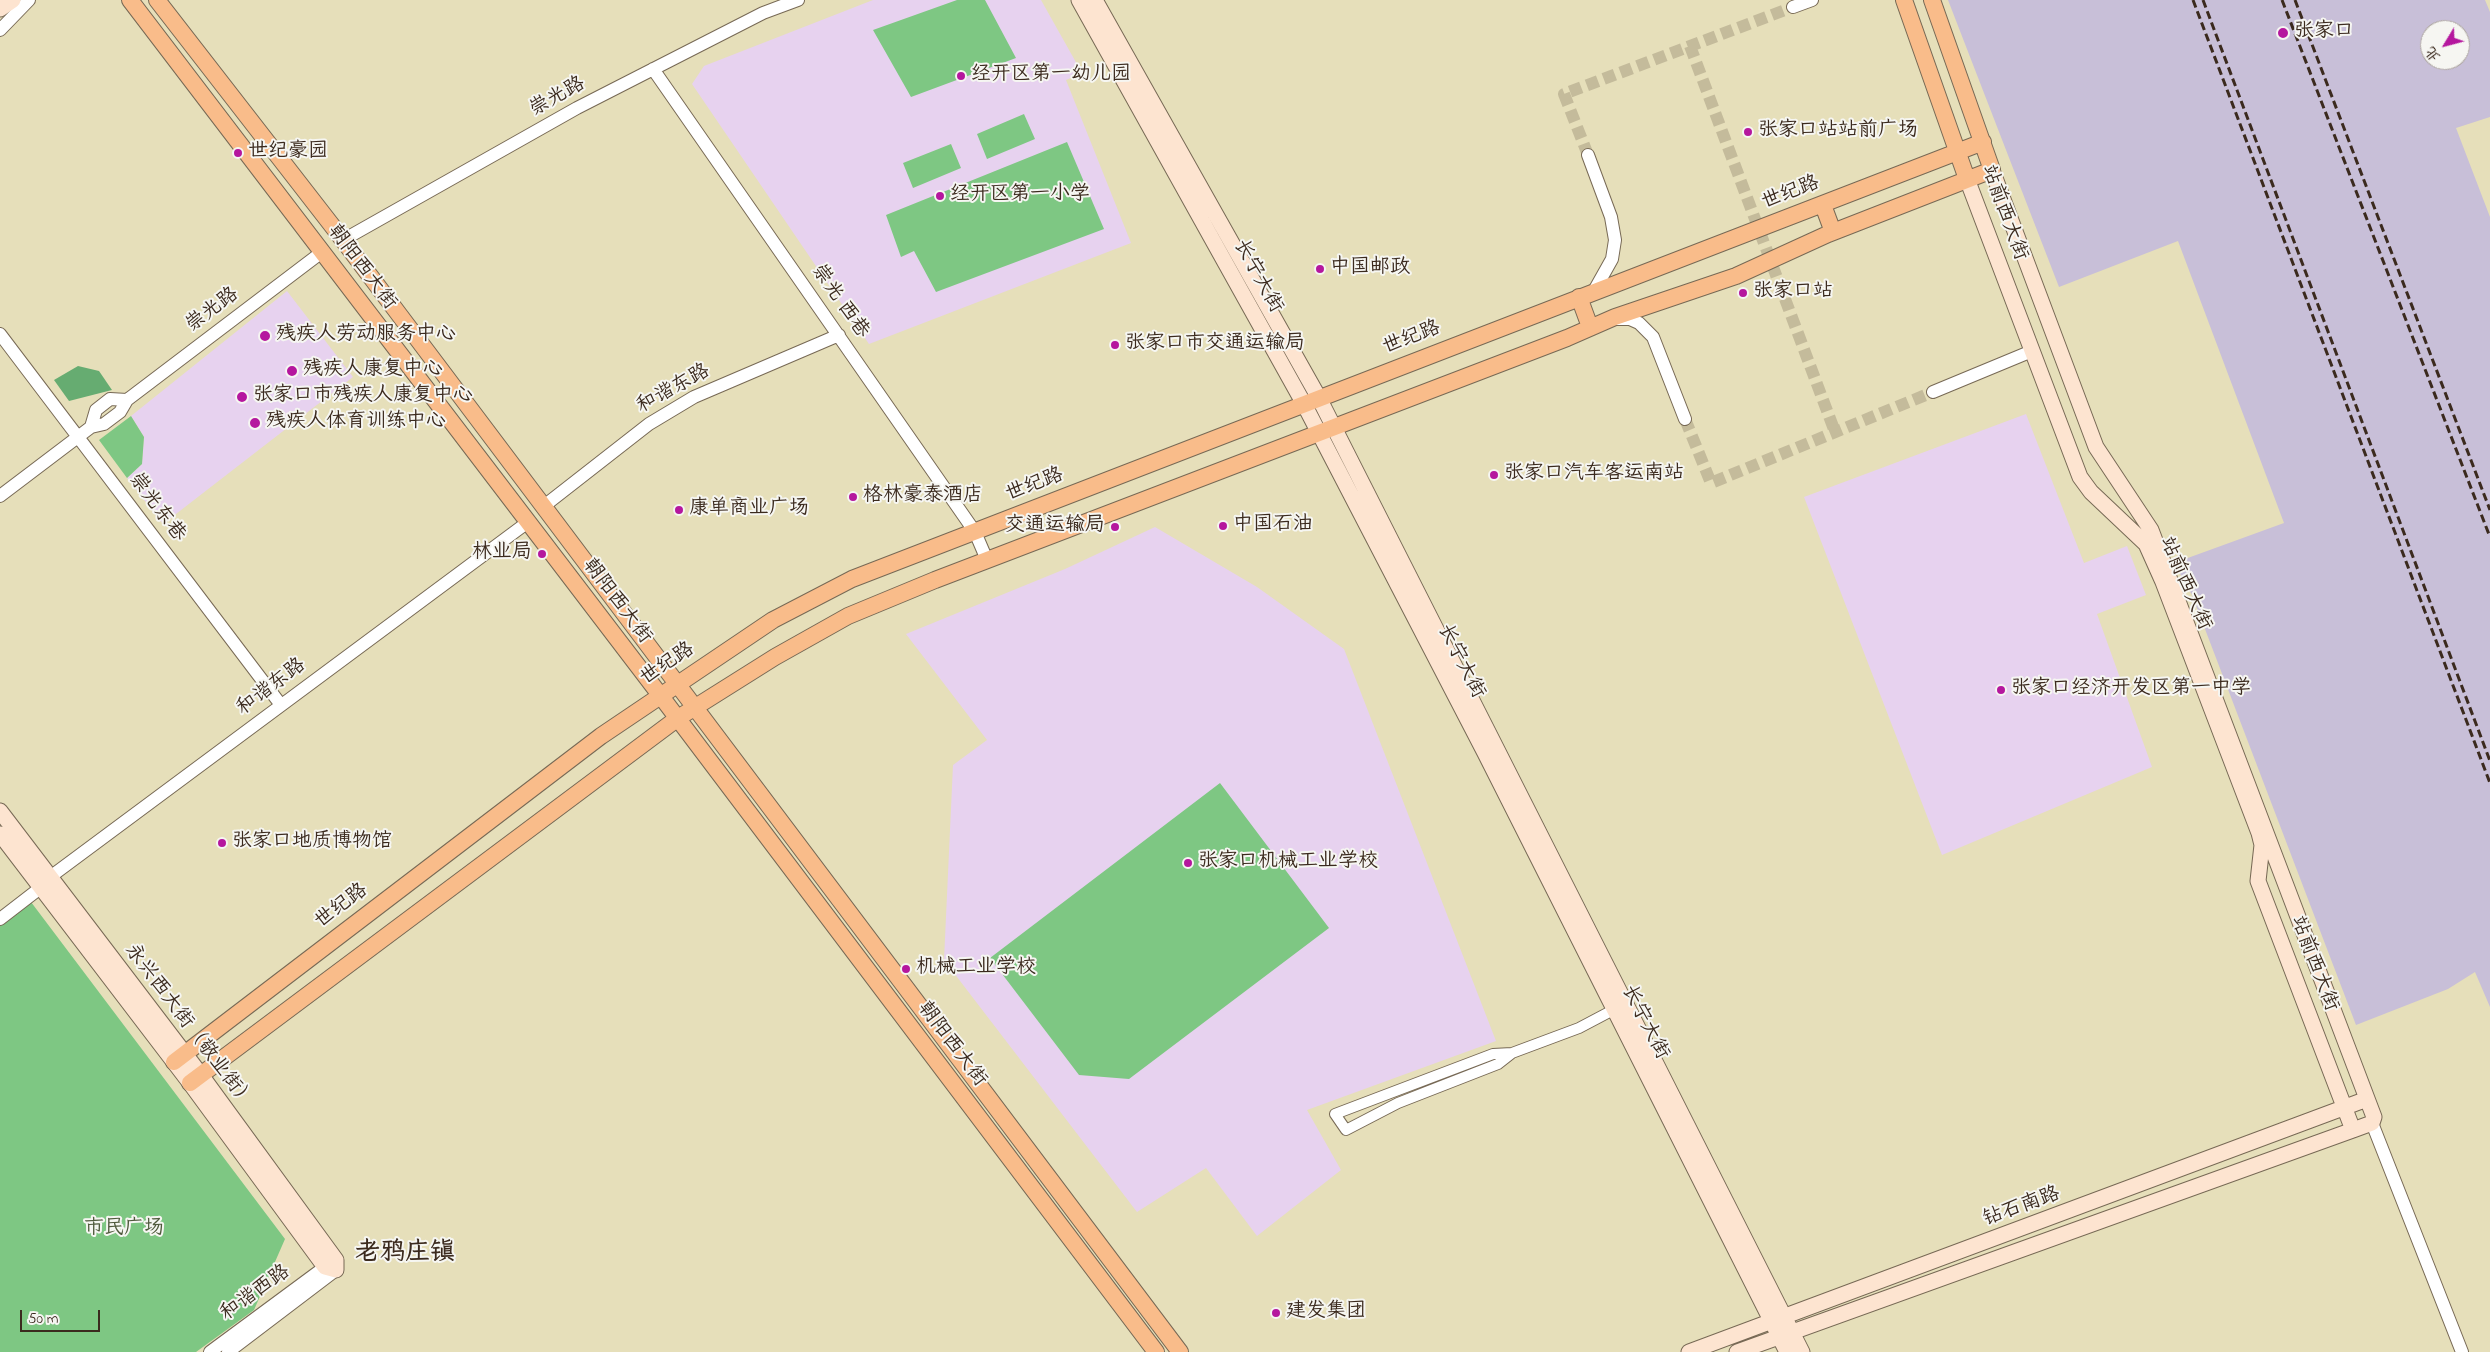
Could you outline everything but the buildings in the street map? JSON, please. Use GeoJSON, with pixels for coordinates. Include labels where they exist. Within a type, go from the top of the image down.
{"type":"FeatureCollection","features":[{"type":"Feature","properties":{"kind":"main road"},"geometry":{"type":"LineString","coordinates":[[0,9],[13,0]]}},
{"type":"Feature","properties":{"kind":"main road"},"geometry":{"type":"LineString","coordinates":[[121,0],[149,25]]}},
{"type":"Feature","properties":{"kind":"main road","name":"朝阳西大街"},"geometry":{"type":"LineString","coordinates":[[130,0],[678,718],[1156,1352]]}},
{"type":"Feature","properties":{"kind":"main road","name":"长宁大街"},"geometry":{"type":"LineString","coordinates":[[1079,0],[1311,401]]}},
{"type":"Feature","properties":{"kind":"main road","name":"长宁大街"},"geometry":{"type":"LineString","coordinates":[[1094,0],[1326,429],[1786,1334],[1802,1352]]}},
{"type":"Feature","properties":{"kind":"main road","name":"站前西大街"},"geometry":{"type":"LineString","coordinates":[[1904,0],[1967,179],[2080,477],[2090,492],[2146,544],[2166,580],[2374,1117],[2372,1123]]}},
{"type":"Feature","properties":{"kind":"main road","name":"站前西大街"},"geometry":{"type":"LineString","coordinates":[[1932,0],[1992,170],[2096,447],[2146,520],[2166,580],[2259,832],[2262,845],[2258,881],[2353,1130]]}},
{"type":"Feature","properties":{"kind":"main road","name":"朝阳西大街"},"geometry":{"type":"LineString","coordinates":[[162,5],[343,240],[1180,1352]]}},
{"type":"Feature","properties":{"kind":"main road","name":"世纪路"},"geometry":{"type":"LineString","coordinates":[[179,1058],[601,736],[774,620],[852,579],[1983,142]]}},
{"type":"Feature","properties":{"kind":"main road"},"geometry":{"type":"LineString","coordinates":[[196,1079],[678,718],[806,638],[848,616],[987,560],[1567,338],[1598,324],[1736,276],[1833,232],[1992,170]]}},
{"type":"Feature","properties":{"kind":"main road"},"geometry":{"type":"LineString","coordinates":[[1823,205],[1833,232]]}},
{"type":"Feature","properties":{"kind":"main road"},"geometry":{"type":"LineString","coordinates":[[1586,294],[1598,324]]}},
{"type":"Feature","properties":{"kind":"main road","name":"长宁大街"},"geometry":{"type":"LineString","coordinates":[[1326,429],[1615,1009],[1779,1319]]}},
{"type":"Feature","properties":{"kind":"main road","name":"永兴西大街（敬业街）"},"geometry":{"type":"LineString","coordinates":[[0,811],[44,881],[196,1079],[331,1268]]}},
{"type":"Feature","properties":{"kind":"main road","name":"永兴西大街（敬业街）"},"geometry":{"type":"LineString","coordinates":[[0,834],[44,881]]}},
{"type":"Feature","properties":{"kind":"main road","name":"钻石南路"},"geometry":{"type":"LineString","coordinates":[[1689,1352],[2367,1099]]}},
{"type":"Feature","properties":{"kind":"main road"},"geometry":{"type":"LineString","coordinates":[[2353,1130],[2372,1123]]}},
{"type":"Feature","properties":{"kind":"main road","name":"钻石南路"},"geometry":{"type":"LineString","coordinates":[[1736,1352],[2353,1130]]}},
{"type":"Feature","properties":{"kind":"main road","name":"长宁大街"},"geometry":{"type":"LineString","coordinates":[[1786,1334],[1787,1352]]}},
{"type":"Feature","properties":{"kind":"street"},"geometry":{"type":"LineString","coordinates":[[0,30],[29,0]]}},
{"type":"Feature","properties":{"kind":"street","name":"崇光路"},"geometry":{"type":"LineString","coordinates":[[343,240],[568,113],[763,14],[798,0]]}},
{"type":"Feature","properties":{"kind":"street"},"geometry":{"type":"LineString","coordinates":[[1793,7],[1812,0]]}},
{"type":"Feature","properties":{"kind":"street","name":"崇光 西巷"},"geometry":{"type":"LineString","coordinates":[[653,69],[975,532],[987,560]]}},
{"type":"Feature","properties":{"kind":"street"},"geometry":{"type":"LineString","coordinates":[[1586,294],[1612,259],[1615,240],[1611,217],[1588,156]]}},
{"type":"Feature","properties":{"kind":"street","name":"崇光路"},"geometry":{"type":"LineString","coordinates":[[0,496],[91,427],[104,424],[120,412],[127,400],[322,252]]}},
{"type":"Feature","properties":{"kind":"street"},"geometry":{"type":"LineString","coordinates":[[1598,324],[1630,320],[1639,323],[1653,337],[1685,419]]}},
{"type":"Feature","properties":{"kind":"street","name":"崇光东巷"},"geometry":{"type":"LineString","coordinates":[[0,334],[281,705]]}},
{"type":"Feature","properties":{"kind":"street","name":"和谐东路"},"geometry":{"type":"LineString","coordinates":[[544,506],[649,424],[694,396],[839,335]]}},
{"type":"Feature","properties":{"kind":"street"},"geometry":{"type":"LineString","coordinates":[[1933,392],[2032,351]]}},
{"type":"Feature","properties":{"kind":"street","name":"和谐东路"},"geometry":{"type":"LineString","coordinates":[[0,910],[44,881],[528,522]]}},
{"type":"Feature","properties":{"kind":"street","name":"和谐东路"},"geometry":{"type":"LineString","coordinates":[[0,919],[44,881]]}},
{"type":"Feature","properties":{"kind":"street"},"geometry":{"type":"LineString","coordinates":[[1512,1053],[1498,1064],[1398,1103],[1346,1130],[1335,1114],[1493,1054],[1512,1053],[1579,1028],[1615,1009]]}},
{"type":"Feature","properties":{"kind":"street","name":"站前西大街"},"geometry":{"type":"LineString","coordinates":[[2372,1123],[2462,1352]]}},
{"type":"Feature","properties":{"kind":"street","name":"和谐西路"},"geometry":{"type":"LineString","coordinates":[[210,1352],[331,1268]]}},
{"type":"Feature","properties":{"kind":"street","name":"和谐西路"},"geometry":{"type":"LineString","coordinates":[[228,1352],[331,1268]]}},
{"type":"Feature","properties":{"kind":"shaded area","name":"经开区第一小学"},"geometry":{"type":"Polygon","coordinates":[[[873,0],[1041,0],[1082,73],[1066,80],[1131,243],[869,344],[692,84],[704,66],[873,0]]]}},
{"type":"Feature","properties":{"kind":"shaded area"},"geometry":{"type":"Polygon","coordinates":[[[1948,0],[2485,0],[2490,12],[2490,117],[2456,128],[2490,217],[2490,1007],[2475,972],[2448,989],[2356,1025],[2192,595],[2174,563],[2284,523],[2178,241],[2059,287],[1948,0]]]}},
{"type":"Feature","properties":{"kind":"shaded area","name":"张家口市残疾人康复中心"},"geometry":{"type":"Polygon","coordinates":[[[287,291],[353,377],[163,524],[127,478],[142,464],[144,437],[131,416],[287,291]]]}},
{"type":"Feature","properties":{"kind":"shaded area","name":"张家口经济开发区第一中学"},"geometry":{"type":"Polygon","coordinates":[[[2026,414],[2084,563],[2127,546],[2146,595],[2097,614],[2152,767],[1942,855],[1804,497],[2026,414]]]}},
{"type":"Feature","properties":{"kind":"shaded area","name":"张家口机械工业学校"},"geometry":{"type":"Polygon","coordinates":[[[1155,527],[1257,587],[1344,649],[1496,1041],[1307,1110],[1341,1170],[1257,1236],[1206,1168],[1137,1212],[944,960],[953,765],[987,740],[906,634],[1065,569],[1155,527]]]}},
{"type":"Feature","properties":{"kind":"green space"},"geometry":{"type":"Polygon","coordinates":[[[957,0],[985,0],[1016,58],[911,97],[873,30],[957,0]]]}},
{"type":"Feature","properties":{"kind":"green space"},"geometry":{"type":"Polygon","coordinates":[[[1024,114],[1035,139],[987,159],[977,134],[1024,114]]]}},
{"type":"Feature","properties":{"kind":"green space"},"geometry":{"type":"Polygon","coordinates":[[[1067,142],[1104,229],[936,292],[914,251],[901,257],[886,215],[1067,142]]]}},
{"type":"Feature","properties":{"kind":"green space"},"geometry":{"type":"Polygon","coordinates":[[[951,144],[961,168],[913,188],[903,163],[951,144]]]}},
{"type":"Feature","properties":{"kind":"green space"},"geometry":{"type":"Polygon","coordinates":[[[78,366],[99,371],[112,390],[69,401],[54,380],[78,366]]]}},
{"type":"Feature","properties":{"kind":"green space"},"geometry":{"type":"Polygon","coordinates":[[[131,416],[144,437],[142,464],[127,478],[99,440],[131,416]]]}},
{"type":"Feature","properties":{"kind":"green space"},"geometry":{"type":"Polygon","coordinates":[[[1220,783],[1329,928],[1129,1079],[1079,1075],[990,958],[1220,783]]]}},
{"type":"Feature","properties":{"kind":"green space","name":"市民广场"},"geometry":{"type":"Polygon","coordinates":[[[31,902],[285,1239],[254,1310],[196,1352],[0,1352],[0,926],[31,902]]]}},
{"type":"Feature","properties":{"kind":"tunnel"},"geometry":{"type":"LineString","coordinates":[[1588,155],[1564,94],[1793,7]]}},
{"type":"Feature","properties":{"kind":"tunnel"},"geometry":{"type":"LineString","coordinates":[[1690,46],[1835,432]]}},
{"type":"Feature","properties":{"kind":"tunnel"},"geometry":{"type":"LineString","coordinates":[[1685,419],[1711,483],[1933,392]]}},
{"type":"Feature","properties":{"kind":"railway"},"geometry":{"type":"LineString","coordinates":[[2193,0],[2490,783]]}},
{"type":"Feature","properties":{"kind":"railway"},"geometry":{"type":"LineString","coordinates":[[2203,0],[2490,761]]}},
{"type":"Feature","properties":{"kind":"railway"},"geometry":{"type":"LineString","coordinates":[[2282,0],[2490,537]]}},
{"type":"Feature","properties":{"kind":"railway"},"geometry":{"type":"LineString","coordinates":[[2295,0],[2490,510]]}},
{"type":"Feature","properties":{"kind":"place","name":"张家口"},"geometry":{"type":"Point","coordinates":[2283,33]}},
{"type":"Feature","properties":{"kind":"place","name":"经开区第一幼儿园"},"geometry":{"type":"Point","coordinates":[961,76]}},
{"type":"Feature","properties":{"kind":"place","name":"张家口站站前广场"},"geometry":{"type":"Point","coordinates":[1748,132]}},
{"type":"Feature","properties":{"kind":"place","name":"世纪豪园"},"geometry":{"type":"Point","coordinates":[238,153]}},
{"type":"Feature","properties":{"kind":"place","name":"经开区第一小学"},"geometry":{"type":"Point","coordinates":[940,196]}},
{"type":"Feature","properties":{"kind":"place","name":"中国邮政"},"geometry":{"type":"Point","coordinates":[1320,269]}},
{"type":"Feature","properties":{"kind":"place","name":"张家口站"},"geometry":{"type":"Point","coordinates":[1743,293]}},
{"type":"Feature","properties":{"kind":"place","name":"残疾人劳动服务中心"},"geometry":{"type":"Point","coordinates":[265,336]}},
{"type":"Feature","properties":{"kind":"place","name":"张家口市交通运输局"},"geometry":{"type":"Point","coordinates":[1115,345]}},
{"type":"Feature","properties":{"kind":"place","name":"残疾人康复中心"},"geometry":{"type":"Point","coordinates":[292,371]}},
{"type":"Feature","properties":{"kind":"place","name":"张家口市残疾人康复中心"},"geometry":{"type":"Point","coordinates":[242,397]}},
{"type":"Feature","properties":{"kind":"place","name":"残疾人体育训练中心"},"geometry":{"type":"Point","coordinates":[255,423]}},
{"type":"Feature","properties":{"kind":"place","name":"张家口汽车客运南站"},"geometry":{"type":"Point","coordinates":[1494,475]}},
{"type":"Feature","properties":{"kind":"place","name":"格林豪泰酒店"},"geometry":{"type":"Point","coordinates":[853,497]}},
{"type":"Feature","properties":{"kind":"place","name":"康单商业广场"},"geometry":{"type":"Point","coordinates":[679,510]}},
{"type":"Feature","properties":{"kind":"place","name":"中国石油"},"geometry":{"type":"Point","coordinates":[1223,526]}},
{"type":"Feature","properties":{"kind":"place","name":"交通运输局"},"geometry":{"type":"Point","coordinates":[1115,527]}},
{"type":"Feature","properties":{"kind":"place","name":"林业局"},"geometry":{"type":"Point","coordinates":[542,554]}},
{"type":"Feature","properties":{"kind":"place","name":"张家口经济开发区第一中学"},"geometry":{"type":"Point","coordinates":[2001,690]}},
{"type":"Feature","properties":{"kind":"place","name":"张家口地质博物馆"},"geometry":{"type":"Point","coordinates":[222,843]}},
{"type":"Feature","properties":{"kind":"place","name":"张家口机械工业学校"},"geometry":{"type":"Point","coordinates":[1188,863]}},
{"type":"Feature","properties":{"kind":"place","name":"机械工业学校"},"geometry":{"type":"Point","coordinates":[906,969]}},
{"type":"Feature","properties":{"kind":"place","name":"建发集团"},"geometry":{"type":"Point","coordinates":[1276,1313]}},
{"type":"Feature","properties":{"kind":"district","name":"老鸦庄镇"},"geometry":{"type":"Point","coordinates":[405,1255]}}]}
